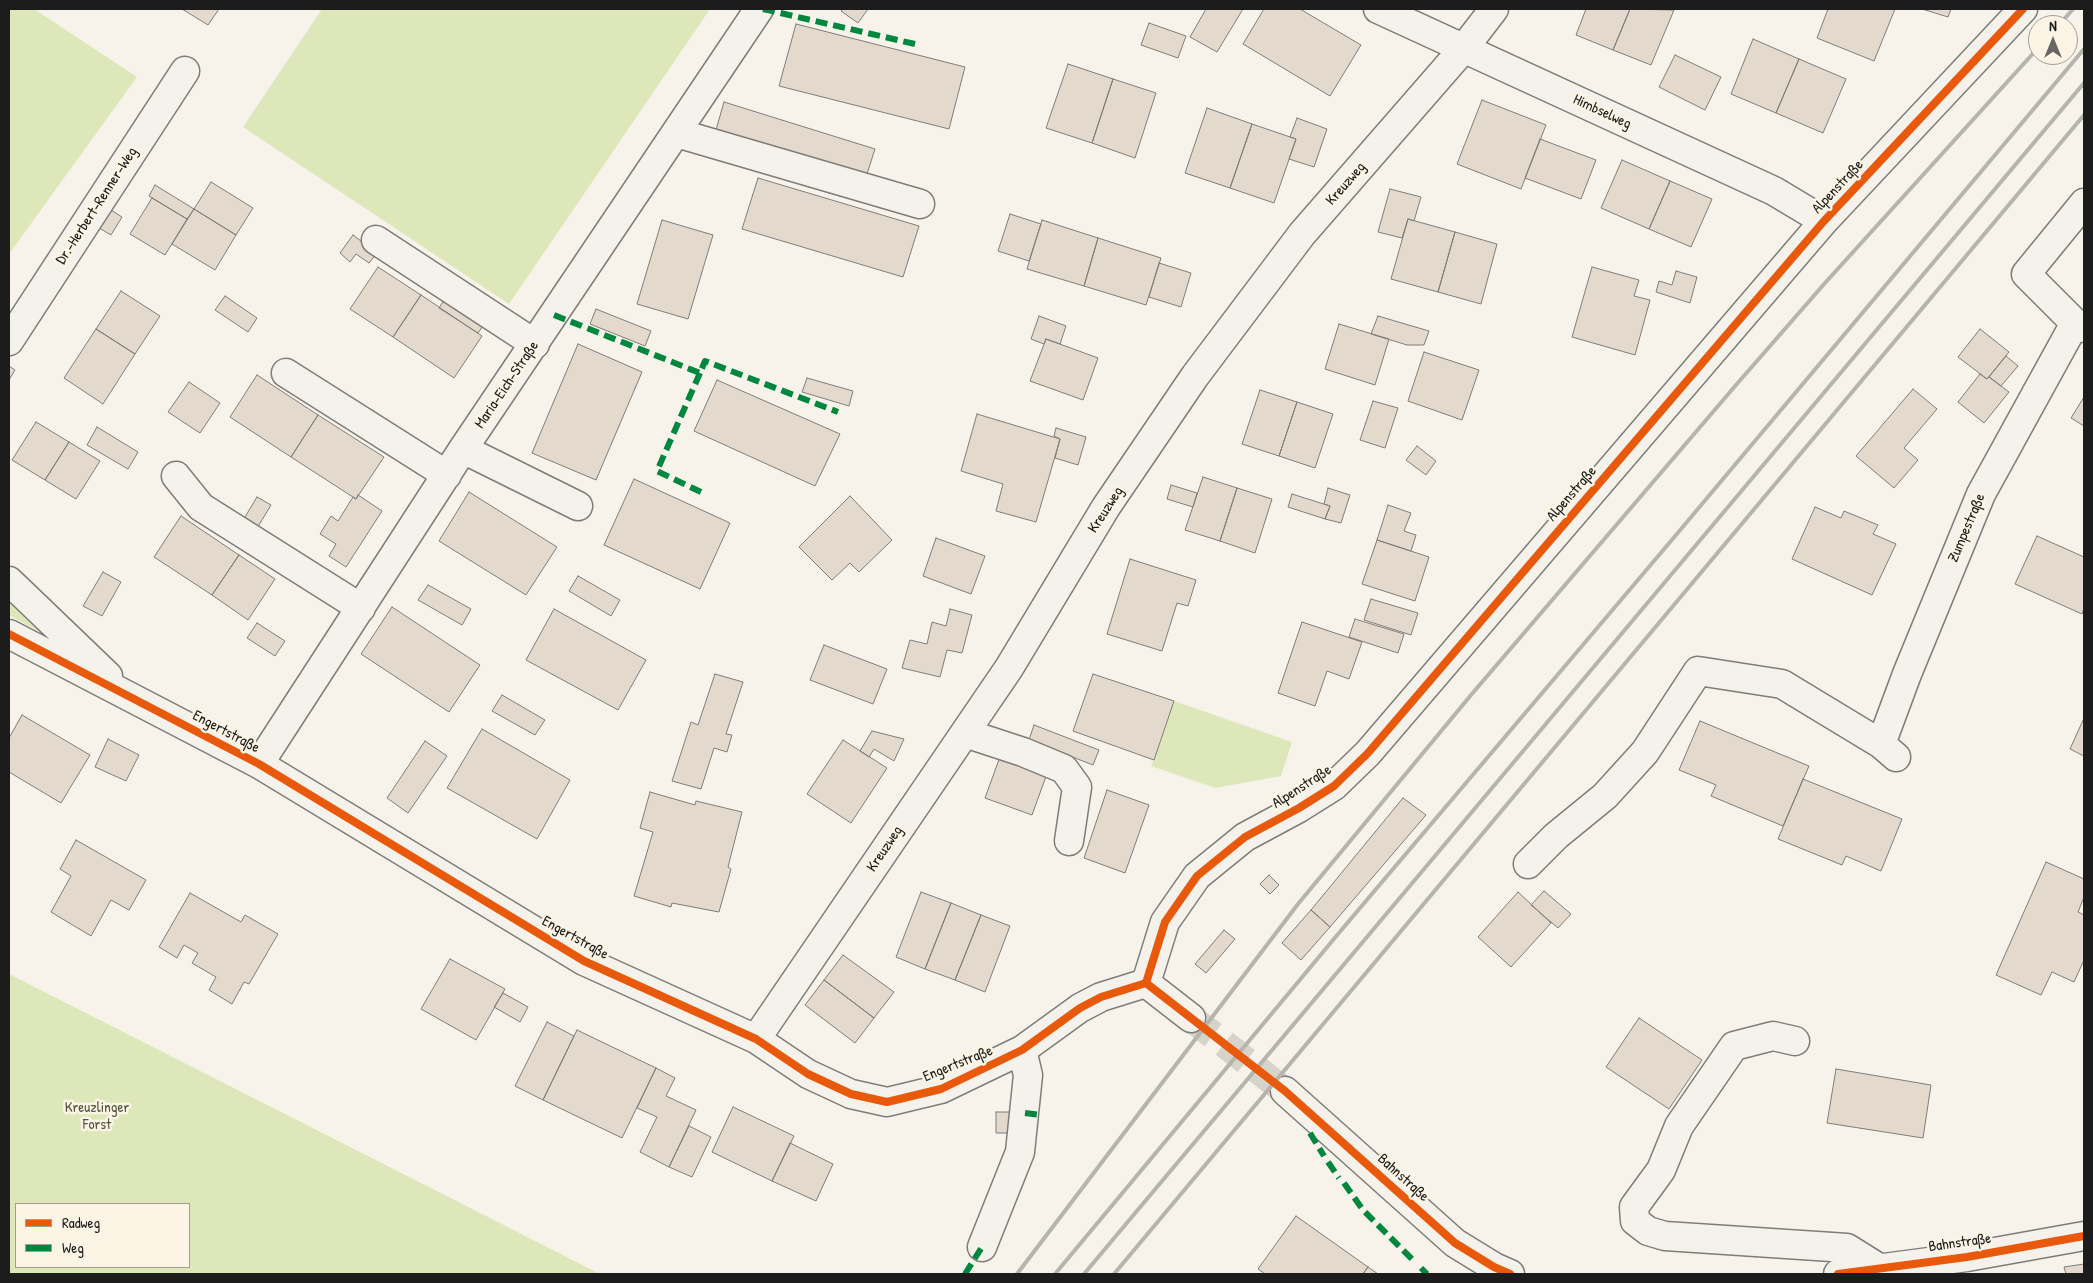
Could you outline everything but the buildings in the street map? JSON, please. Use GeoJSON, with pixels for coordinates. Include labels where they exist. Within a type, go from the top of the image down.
{"type":"FeatureCollection","features":[{"type":"Feature","properties":{"kind":"street","name":"Maria-Eich-Straße"},"geometry":{"type":"LineString","coordinates":[[259,764],[464,449],[759,9]]}},
{"type":"Feature","properties":{"kind":"street","name":"Himbselweg"},"geometry":{"type":"LineString","coordinates":[[1378,9],[1774,191],[1824,221]]}},
{"type":"Feature","properties":{"kind":"street","name":"Kreuzweg"},"geometry":{"type":"LineString","coordinates":[[756,1039],[1009,668],[1106,507],[1195,376],[1302,234],[1464,48],[1494,9]]}},
{"type":"Feature","properties":{"kind":"street","name":"Alpenstraße"},"geometry":{"type":"LineString","coordinates":[[1146,983],[1165,922],[1197,876],[1245,837],[1300,808],[1334,786],[1368,753],[1824,221],[2023,9]]}},
{"type":"Feature","properties":{"kind":"street","name":"Dr.-Herbert-Renner-Weg"},"geometry":{"type":"LineString","coordinates":[[9,341],[185,71]]}},
{"type":"Feature","properties":{"kind":"street"},"geometry":{"type":"LineString","coordinates":[[677,133],[920,204]]}},
{"type":"Feature","properties":{"kind":"street","name":"Zumpestraße"},"geometry":{"type":"LineString","coordinates":[[1528,864],[1556,836],[1604,796],[1645,752],[1698,671],[1782,684],[1888,751],[1906,674],[1981,494],[2080,326],[2026,274],[2084,203]]}},
{"type":"Feature","properties":{"kind":"street"},"geometry":{"type":"LineString","coordinates":[[376,240],[535,344]]}},
{"type":"Feature","properties":{"kind":"street"},"geometry":{"type":"LineString","coordinates":[[286,373],[447,475]]}},
{"type":"Feature","properties":{"kind":"street"},"geometry":{"type":"LineString","coordinates":[[464,449],[578,506]]}},
{"type":"Feature","properties":{"kind":"street"},"geometry":{"type":"LineString","coordinates":[[176,476],[201,507],[361,608]]}},
{"type":"Feature","properties":{"kind":"street"},"geometry":{"type":"LineString","coordinates":[[9,581],[129,696]]}},
{"type":"Feature","properties":{"kind":"street","name":"Engertstraße"},"geometry":{"type":"LineString","coordinates":[[9,634],[259,764],[584,961],[756,1039],[808,1074],[851,1094],[887,1102],[941,1089],[1022,1050],[1080,1008],[1101,997],[1146,983]]}},
{"type":"Feature","properties":{"kind":"street"},"geometry":{"type":"LineString","coordinates":[[965,733],[1023,752],[1064,769],[1077,786],[1069,841]]}},
{"type":"Feature","properties":{"kind":"street"},"geometry":{"type":"LineString","coordinates":[[1146,983],[1191,1018]]}},
{"type":"Feature","properties":{"kind":"street"},"geometry":{"type":"LineString","coordinates":[[1795,1041],[1773,1036],[1734,1046],[1679,1126],[1661,1170],[1634,1207],[1635,1220],[1648,1231],[1665,1236],[1847,1248],[1879,1268]]}},
{"type":"Feature","properties":{"kind":"street"},"geometry":{"type":"LineString","coordinates":[[982,1247],[1020,1152],[1028,1075],[1022,1050]]}},
{"type":"Feature","properties":{"kind":"street","name":"Bahnstraße"},"geometry":{"type":"LineString","coordinates":[[1285,1091],[1455,1243],[1494,1267],[1510,1274]]}},
{"type":"Feature","properties":{"kind":"street","name":"Bahnstraße"},"geometry":{"type":"LineString","coordinates":[[1838,1274],[1879,1268],[1968,1266],[2084,1236]]}},
{"type":"Feature","properties":{"kind":"green space"},"geometry":{"type":"Polygon","coordinates":[[[9,9],[34,9],[137,77],[9,254],[9,9]]]}},
{"type":"Feature","properties":{"kind":"green space"},"geometry":{"type":"Polygon","coordinates":[[[322,9],[710,9],[509,304],[243,127],[322,9]]]}},
{"type":"Feature","properties":{"kind":"green space"},"geometry":{"type":"Polygon","coordinates":[[[9,596],[58,642],[9,615],[9,596]]]}},
{"type":"Feature","properties":{"kind":"green space"},"geometry":{"type":"Polygon","coordinates":[[[1174,701],[1292,742],[1281,776],[1215,788],[1151,766],[1174,701]]]}},
{"type":"Feature","properties":{"kind":"green space","name":"Kreuzlinger Forst"},"geometry":{"type":"Polygon","coordinates":[[[9,974],[600,1274],[9,1274],[9,974]]]}},
{"type":"Feature","properties":{"kind":"tunnel"},"geometry":{"type":"LineString","coordinates":[[1191,1018],[1285,1091]]}},
{"type":"Feature","properties":{"kind":"railway"},"geometry":{"type":"LineString","coordinates":[[2068,15],[2073,9]]}},
{"type":"Feature","properties":{"kind":"railway"},"geometry":{"type":"LineString","coordinates":[[1055,1274],[1338,934],[2084,49]]}},
{"type":"Feature","properties":{"kind":"railway"},"geometry":{"type":"LineString","coordinates":[[1017,1274],[1298,904],[1471,695],[1825,283],[2028,59]]}},
{"type":"Feature","properties":{"kind":"railway"},"geometry":{"type":"LineString","coordinates":[[1084,1274],[2084,83]]}},
{"type":"Feature","properties":{"kind":"railway"},"geometry":{"type":"LineString","coordinates":[[1114,1274],[2084,115]]}},
{"type":"Feature","properties":{"kind":"marked path"},"geometry":{"type":"LineString","coordinates":[[763,9],[915,44]]}},
{"type":"Feature","properties":{"kind":"marked path"},"geometry":{"type":"LineString","coordinates":[[554,315],[700,373],[705,361],[838,412]]}},
{"type":"Feature","properties":{"kind":"marked path"},"geometry":{"type":"LineString","coordinates":[[700,373],[657,471],[701,492]]}},
{"type":"Feature","properties":{"kind":"marked path"},"geometry":{"type":"LineString","coordinates":[[1025,1113],[1040,1115]]}},
{"type":"Feature","properties":{"kind":"marked path"},"geometry":{"type":"LineString","coordinates":[[1310,1133],[1324,1156]]}},
{"type":"Feature","properties":{"kind":"marked path"},"geometry":{"type":"LineString","coordinates":[[1328,1162],[1339,1178]]}},
{"type":"Feature","properties":{"kind":"marked path"},"geometry":{"type":"LineString","coordinates":[[1344,1183],[1363,1210],[1416,1263]]}},
{"type":"Feature","properties":{"kind":"marked path"},"geometry":{"type":"LineString","coordinates":[[965,1274],[982,1247]]}},
{"type":"Feature","properties":{"kind":"marked path"},"geometry":{"type":"LineString","coordinates":[[1421,1268],[1427,1274]]}},
{"type":"Feature","properties":{"kind":"cycle path"},"geometry":{"type":"LineString","coordinates":[[1146,983],[1165,922],[1197,876],[1245,837],[1299,808],[1334,786],[1368,753],[1824,221],[2023,9]]}},
{"type":"Feature","properties":{"kind":"cycle path"},"geometry":{"type":"LineString","coordinates":[[9,634],[259,764],[584,961],[756,1039],[808,1074],[851,1094],[887,1102],[941,1089],[1022,1050],[1080,1008],[1101,997],[1146,983]]}},
{"type":"Feature","properties":{"kind":"cycle path"},"geometry":{"type":"LineString","coordinates":[[1146,983],[1285,1091],[1455,1243],[1494,1267],[1510,1274]]}},
{"type":"Feature","properties":{"kind":"cycle path"},"geometry":{"type":"LineString","coordinates":[[1838,1274],[1967,1257],[2084,1236]]}}]}
